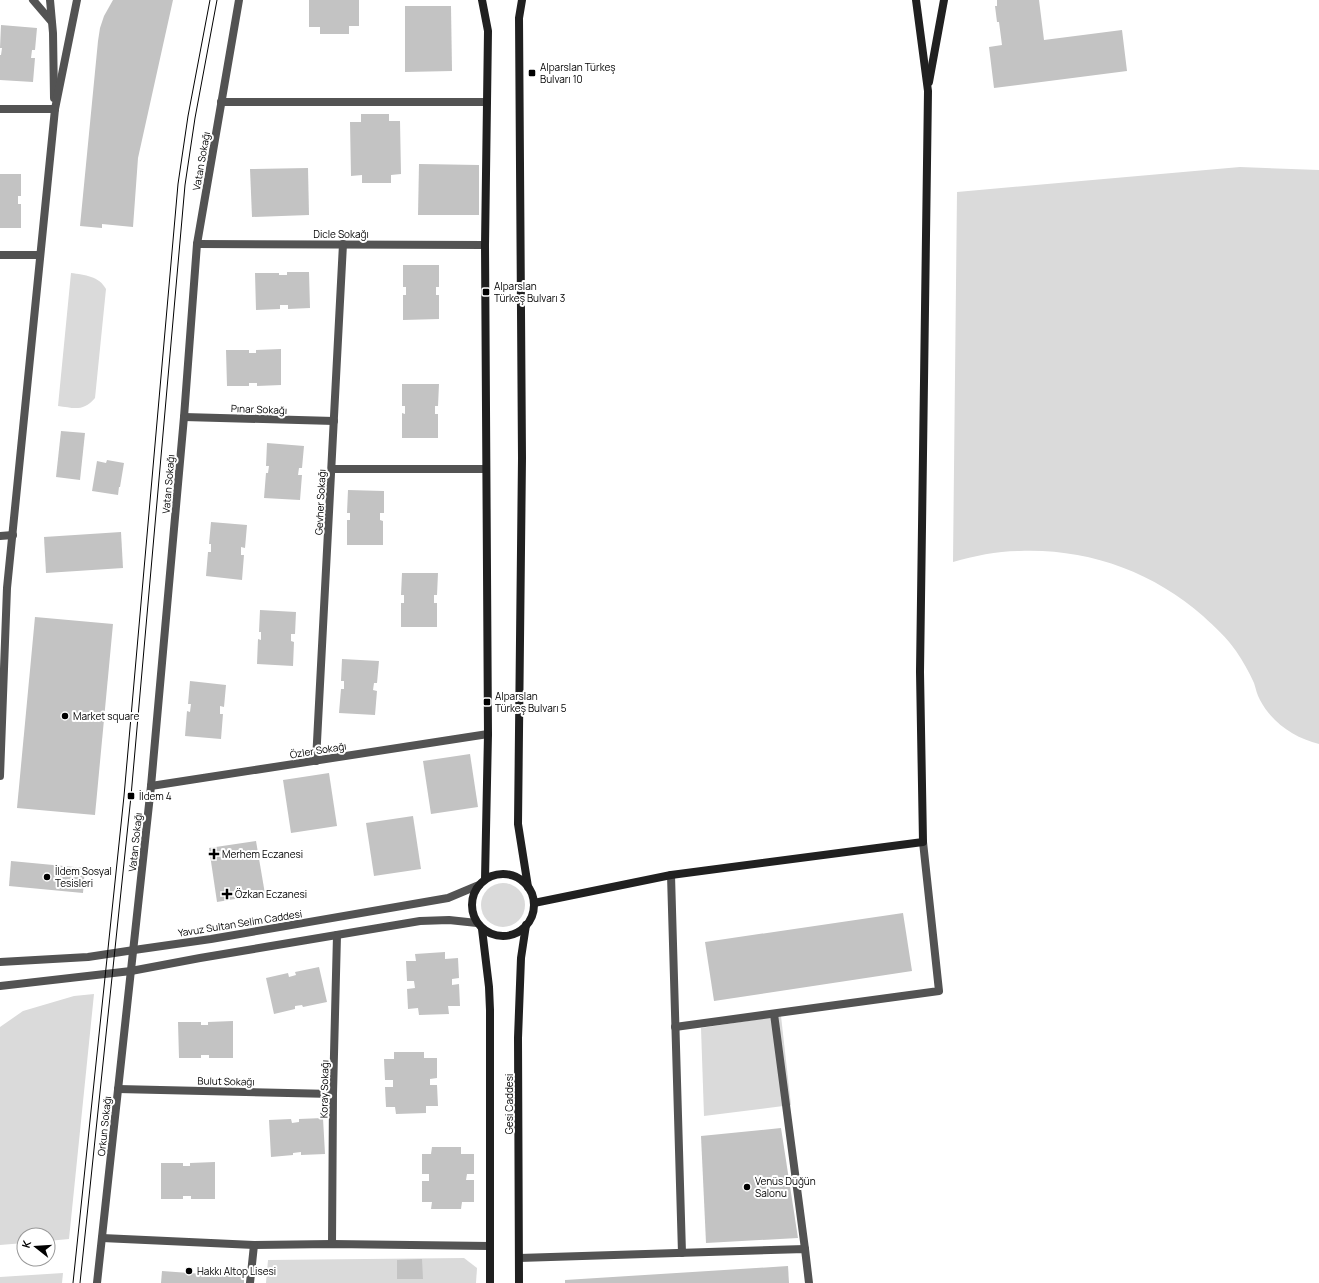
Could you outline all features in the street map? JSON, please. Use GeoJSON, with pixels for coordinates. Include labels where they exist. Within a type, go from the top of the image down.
{"type":"FeatureCollection","features":[{"type":"Feature","properties":{"kind":"main road"},"geometry":{"type":"LineString","coordinates":[[482,0],[488,31],[486,245],[488,734],[482,882]]}},
{"type":"Feature","properties":{"kind":"main road"},"geometry":{"type":"LineString","coordinates":[[522,0],[519,18],[522,458],[518,824],[528,887]]}},
{"type":"Feature","properties":{"kind":"main road"},"geometry":{"type":"LineString","coordinates":[[534,903],[671,875],[922,842],[920,672],[928,91],[916,0]]}},
{"type":"Feature","properties":{"kind":"main road"},"geometry":{"type":"LineString","coordinates":[[928,91],[944,0]]}},
{"type":"Feature","properties":{"kind":"main road"},"geometry":{"type":"LineString","coordinates":[[508,874],[523,881],[528,887],[534,903],[532,915],[520,931],[505,936],[497,936],[489,933],[480,926],[473,915],[472,899],[482,882],[492,875],[508,874]]}},
{"type":"Feature","properties":{"kind":"main road","name":"Gesi Caddesi"},"geometry":{"type":"LineString","coordinates":[[519,1283],[518,1038],[521,958],[526,925]]}},
{"type":"Feature","properties":{"kind":"main road","name":"Gesi Caddesi"},"geometry":{"type":"LineString","coordinates":[[480,926],[489,987],[490,1010],[490,1283]]}},
{"type":"Feature","properties":{"kind":"street"},"geometry":{"type":"LineString","coordinates":[[33,0],[52,21]]}},
{"type":"Feature","properties":{"kind":"street"},"geometry":{"type":"LineString","coordinates":[[50,0],[55,109]]}},
{"type":"Feature","properties":{"kind":"street"},"geometry":{"type":"LineString","coordinates":[[0,776],[4,588],[12,535],[55,109],[77,0]]}},
{"type":"Feature","properties":{"kind":"street","name":"Vatan Sokağı"},"geometry":{"type":"LineString","coordinates":[[131,971],[151,786],[184,417],[197,244],[239,0]]}},
{"type":"Feature","properties":{"kind":"street"},"geometry":{"type":"LineString","coordinates":[[221,102],[487,102]]}},
{"type":"Feature","properties":{"kind":"street"},"geometry":{"type":"LineString","coordinates":[[0,109],[55,109]]}},
{"type":"Feature","properties":{"kind":"street","name":"Dicle Sokağı"},"geometry":{"type":"LineString","coordinates":[[197,244],[486,245]]}},
{"type":"Feature","properties":{"kind":"street","name":"Gevher Sokağı"},"geometry":{"type":"LineString","coordinates":[[316,761],[343,244]]}},
{"type":"Feature","properties":{"kind":"street"},"geometry":{"type":"LineString","coordinates":[[0,255],[40,255]]}},
{"type":"Feature","properties":{"kind":"street","name":"Pınar Sokağı"},"geometry":{"type":"LineString","coordinates":[[184,417],[334,421]]}},
{"type":"Feature","properties":{"kind":"street"},"geometry":{"type":"LineString","coordinates":[[332,469],[486,468]]}},
{"type":"Feature","properties":{"kind":"street"},"geometry":{"type":"LineString","coordinates":[[0,536],[12,535]]}},
{"type":"Feature","properties":{"kind":"street","name":"Özler Sokağı"},"geometry":{"type":"LineString","coordinates":[[151,786],[488,734]]}},
{"type":"Feature","properties":{"kind":"street"},"geometry":{"type":"LineString","coordinates":[[675,1027],[940,991],[922,842]]}},
{"type":"Feature","properties":{"kind":"street"},"geometry":{"type":"LineString","coordinates":[[671,875],[682,1253]]}},
{"type":"Feature","properties":{"kind":"street","name":"Yavuz Sultan Selim Caddesi"},"geometry":{"type":"LineString","coordinates":[[0,962],[88,957],[210,939],[448,898],[482,882]]}},
{"type":"Feature","properties":{"kind":"street"},"geometry":{"type":"LineString","coordinates":[[0,986],[131,971],[200,958],[420,922],[449,920],[480,926]]}},
{"type":"Feature","properties":{"kind":"street","name":"Koray Sokağı"},"geometry":{"type":"LineString","coordinates":[[332,1244],[333,1094],[337,935]]}},
{"type":"Feature","properties":{"kind":"street","name":"Orkun Sokağı"},"geometry":{"type":"LineString","coordinates":[[97,1283],[131,971]]}},
{"type":"Feature","properties":{"kind":"street"},"geometry":{"type":"LineString","coordinates":[[774,1014],[809,1283]]}},
{"type":"Feature","properties":{"kind":"street","name":"Bulut Sokağı"},"geometry":{"type":"LineString","coordinates":[[118,1089],[333,1094]]}},
{"type":"Feature","properties":{"kind":"street"},"geometry":{"type":"LineString","coordinates":[[102,1238],[254,1245],[332,1244],[490,1246]]}},
{"type":"Feature","properties":{"kind":"street"},"geometry":{"type":"LineString","coordinates":[[250,1283],[254,1245]]}},
{"type":"Feature","properties":{"kind":"street"},"geometry":{"type":"LineString","coordinates":[[519,1258],[805,1249]]}},
{"type":"Feature","properties":{"kind":"shaded area"},"geometry":{"type":"Polygon","coordinates":[[[1240,167],[1319,170],[1319,744],[1293,734],[1271,716],[1259,698],[1254,683],[1239,655],[1212,624],[1183,600],[1162,586],[1140,575],[1093,558],[1044,551],[1002,552],[953,562],[957,192],[1240,167]]]}},
{"type":"Feature","properties":{"kind":"shaded area"},"geometry":{"type":"Polygon","coordinates":[[[71,273],[96,279],[100,281],[106,289],[95,398],[86,405],[78,408],[58,406],[71,273]]]}},
{"type":"Feature","properties":{"kind":"shaded area"},"geometry":{"type":"Polygon","coordinates":[[[503,883],[515,887],[521,893],[525,905],[521,917],[515,923],[503,927],[491,923],[485,917],[481,905],[485,893],[491,887],[503,883]]]}},
{"type":"Feature","properties":{"kind":"shaded area"},"geometry":{"type":"Polygon","coordinates":[[[94,994],[69,1239],[56,1240],[56,1227],[16,1227],[16,1244],[0,1245],[0,1027],[23,1011],[74,996],[94,994]]]}},
{"type":"Feature","properties":{"kind":"shaded area"},"geometry":{"type":"Polygon","coordinates":[[[781,1016],[791,1105],[704,1116],[701,1028],[781,1016]]]}},
{"type":"Feature","properties":{"kind":"shaded area"},"geometry":{"type":"Polygon","coordinates":[[[464,1258],[477,1268],[476,1283],[266,1283],[268,1260],[464,1258]]]}},
{"type":"Feature","properties":{"kind":"shaded area"},"geometry":{"type":"Polygon","coordinates":[[[63,1273],[62,1283],[0,1283],[0,1277],[63,1273]]]}},
{"type":"Feature","properties":{"kind":"building"},"geometry":{"type":"Polygon","coordinates":[[[113,0],[173,0],[138,158],[133,227],[102,224],[102,228],[80,226],[98,41],[104,16],[113,0]]]}},
{"type":"Feature","properties":{"kind":"building"},"geometry":{"type":"Polygon","coordinates":[[[309,0],[359,0],[359,26],[349,26],[349,34],[320,34],[320,27],[309,27],[309,0]]]}},
{"type":"Feature","properties":{"kind":"building"},"geometry":{"type":"Polygon","coordinates":[[[997,0],[1039,0],[1044,40],[1122,30],[1127,71],[994,88],[989,47],[1002,45],[995,6],[997,6],[997,0]]]}},
{"type":"Feature","properties":{"kind":"building"},"geometry":{"type":"Polygon","coordinates":[[[405,6],[451,6],[452,71],[405,72],[405,6]]]}},
{"type":"Feature","properties":{"kind":"building"},"geometry":{"type":"Polygon","coordinates":[[[1,25],[37,28],[35,50],[32,50],[31,58],[35,58],[33,82],[0,80],[0,55],[2,48],[0,48],[1,25]]]}},
{"type":"Feature","properties":{"kind":"building"},"geometry":{"type":"Polygon","coordinates":[[[361,114],[389,114],[389,121],[400,121],[401,174],[391,175],[391,183],[362,183],[362,175],[351,176],[350,122],[361,122],[361,114]]]}},
{"type":"Feature","properties":{"kind":"building"},"geometry":{"type":"Polygon","coordinates":[[[419,164],[479,165],[479,215],[418,215],[419,164]]]}},
{"type":"Feature","properties":{"kind":"building"},"geometry":{"type":"Polygon","coordinates":[[[308,168],[309,215],[252,217],[250,169],[308,168]]]}},
{"type":"Feature","properties":{"kind":"building"},"geometry":{"type":"Polygon","coordinates":[[[0,174],[21,174],[21,196],[18,196],[18,204],[21,204],[21,228],[0,228],[0,174]]]}},
{"type":"Feature","properties":{"kind":"building"},"geometry":{"type":"Polygon","coordinates":[[[403,265],[439,265],[439,287],[436,287],[436,295],[439,295],[439,319],[403,320],[403,295],[406,295],[406,287],[403,287],[403,265]]]}},
{"type":"Feature","properties":{"kind":"building"},"geometry":{"type":"Polygon","coordinates":[[[287,272],[309,272],[310,308],[288,309],[288,305],[280,305],[280,309],[256,310],[255,273],[279,273],[279,275],[287,275],[287,272]]]}},
{"type":"Feature","properties":{"kind":"building"},"geometry":{"type":"Polygon","coordinates":[[[281,349],[281,385],[257,386],[257,383],[249,383],[249,386],[227,386],[226,350],[249,350],[249,353],[256,353],[256,350],[281,349]]]}},
{"type":"Feature","properties":{"kind":"building"},"geometry":{"type":"Polygon","coordinates":[[[402,384],[439,384],[438,406],[435,406],[435,414],[438,414],[438,438],[402,438],[402,413],[405,414],[405,406],[402,406],[402,384]]]}},
{"type":"Feature","properties":{"kind":"building"},"geometry":{"type":"Polygon","coordinates":[[[61,431],[85,433],[80,480],[56,477],[61,431]]]}},
{"type":"Feature","properties":{"kind":"building"},"geometry":{"type":"Polygon","coordinates":[[[267,443],[304,446],[302,468],[299,468],[298,475],[302,475],[300,500],[264,498],[266,473],[268,473],[269,466],[266,466],[267,443]]]}},
{"type":"Feature","properties":{"kind":"building"},"geometry":{"type":"Polygon","coordinates":[[[107,460],[124,463],[118,495],[92,491],[97,461],[106,463],[107,460]]]}},
{"type":"Feature","properties":{"kind":"building"},"geometry":{"type":"Polygon","coordinates":[[[348,490],[384,491],[384,513],[380,513],[380,520],[383,521],[383,545],[347,545],[347,520],[350,520],[350,513],[347,513],[348,490]]]}},
{"type":"Feature","properties":{"kind":"building"},"geometry":{"type":"Polygon","coordinates":[[[211,522],[247,525],[245,548],[241,547],[241,555],[244,555],[242,580],[206,576],[208,552],[211,552],[211,544],[209,544],[211,522]]]}},
{"type":"Feature","properties":{"kind":"building"},"geometry":{"type":"Polygon","coordinates":[[[121,532],[123,568],[46,573],[44,537],[121,532]]]}},
{"type":"Feature","properties":{"kind":"building"},"geometry":{"type":"Polygon","coordinates":[[[402,573],[438,573],[437,595],[434,595],[434,603],[437,603],[437,627],[401,627],[401,603],[404,603],[404,595],[401,595],[402,573]]]}},
{"type":"Feature","properties":{"kind":"building"},"geometry":{"type":"Polygon","coordinates":[[[260,610],[296,612],[295,634],[291,634],[291,641],[294,642],[293,666],[257,664],[258,639],[261,640],[261,632],[259,632],[260,610]]]}},
{"type":"Feature","properties":{"kind":"building","name":"Market square"},"geometry":{"type":"Polygon","coordinates":[[[35,617],[113,624],[95,815],[17,808],[35,617]]]}},
{"type":"Feature","properties":{"kind":"building"},"geometry":{"type":"Polygon","coordinates":[[[342,659],[379,661],[377,683],[374,683],[373,690],[377,691],[375,715],[339,713],[341,689],[344,689],[344,681],[341,681],[342,659]]]}},
{"type":"Feature","properties":{"kind":"building"},"geometry":{"type":"Polygon","coordinates":[[[190,681],[226,685],[224,707],[220,706],[220,714],[223,714],[221,739],[185,736],[187,711],[190,712],[191,704],[188,704],[190,681]]]}},
{"type":"Feature","properties":{"kind":"building"},"geometry":{"type":"Polygon","coordinates":[[[470,754],[478,807],[431,814],[423,761],[470,754]]]}},
{"type":"Feature","properties":{"kind":"building"},"geometry":{"type":"Polygon","coordinates":[[[329,773],[337,826],[291,833],[283,780],[329,773]]]}},
{"type":"Feature","properties":{"kind":"building"},"geometry":{"type":"Polygon","coordinates":[[[413,816],[421,869],[374,876],[366,823],[413,816]]]}},
{"type":"Feature","properties":{"kind":"building"},"geometry":{"type":"Polygon","coordinates":[[[256,841],[265,894],[217,902],[209,848],[256,841]]]}},
{"type":"Feature","properties":{"kind":"building","name":"İldem Sosyal Tesisleri"},"geometry":{"type":"Polygon","coordinates":[[[11,861],[85,868],[83,893],[9,886],[11,861]]]}},
{"type":"Feature","properties":{"kind":"building"},"geometry":{"type":"Polygon","coordinates":[[[903,913],[912,971],[714,1001],[705,942],[903,913]]]}},
{"type":"Feature","properties":{"kind":"building"},"geometry":{"type":"Polygon","coordinates":[[[445,952],[445,959],[458,958],[459,978],[452,979],[452,985],[459,984],[460,1006],[448,1006],[449,1014],[419,1015],[418,1008],[408,1009],[407,989],[415,988],[414,981],[407,981],[406,961],[416,961],[415,954],[445,952]]]}},
{"type":"Feature","properties":{"kind":"building"},"geometry":{"type":"Polygon","coordinates":[[[319,967],[327,1002],[303,1007],[302,1005],[295,1006],[295,1009],[274,1014],[266,978],[288,973],[289,977],[296,975],[295,972],[319,967]]]}},
{"type":"Feature","properties":{"kind":"building"},"geometry":{"type":"Polygon","coordinates":[[[233,1021],[233,1058],[209,1058],[209,1055],[201,1055],[201,1058],[179,1058],[178,1022],[201,1022],[201,1025],[208,1025],[208,1022],[233,1021]]]}},
{"type":"Feature","properties":{"kind":"building"},"geometry":{"type":"Polygon","coordinates":[[[394,1052],[424,1052],[424,1058],[437,1058],[437,1078],[430,1079],[430,1085],[437,1085],[438,1106],[426,1106],[426,1113],[396,1114],[395,1107],[386,1107],[385,1087],[393,1087],[393,1080],[385,1080],[384,1059],[394,1059],[394,1052]]]}},
{"type":"Feature","properties":{"kind":"building"},"geometry":{"type":"Polygon","coordinates":[[[323,1118],[325,1154],[301,1155],[301,1152],[293,1153],[293,1155],[271,1157],[269,1120],[291,1119],[292,1123],[299,1122],[299,1119],[323,1118]]]}},
{"type":"Feature","properties":{"kind":"building","name":"Venüs Düğün Salonu"},"geometry":{"type":"Polygon","coordinates":[[[781,1128],[798,1238],[706,1243],[701,1136],[781,1128]]]}},
{"type":"Feature","properties":{"kind":"building"},"geometry":{"type":"Polygon","coordinates":[[[432,1147],[461,1147],[461,1154],[474,1154],[474,1174],[467,1174],[466,1180],[474,1180],[474,1202],[462,1202],[461,1209],[431,1209],[432,1202],[422,1202],[422,1181],[429,1181],[429,1174],[422,1174],[422,1154],[431,1154],[432,1147]]]}},
{"type":"Feature","properties":{"kind":"building"},"geometry":{"type":"Polygon","coordinates":[[[215,1162],[215,1199],[191,1199],[191,1196],[183,1196],[183,1199],[161,1199],[161,1163],[183,1163],[183,1166],[190,1166],[190,1163],[215,1162]]]}},
{"type":"Feature","properties":{"kind":"building"},"geometry":{"type":"Polygon","coordinates":[[[422,1259],[423,1279],[397,1279],[397,1260],[422,1259]]]}},
{"type":"Feature","properties":{"kind":"building"},"geometry":{"type":"Polygon","coordinates":[[[788,1266],[789,1283],[565,1283],[565,1280],[788,1266]]]}},
{"type":"Feature","properties":{"kind":"building"},"geometry":{"type":"Polygon","coordinates":[[[162,1271],[244,1277],[244,1283],[161,1283],[162,1271]]]}},
{"type":"Feature","properties":{"kind":"tram line"},"geometry":{"type":"LineString","coordinates":[[73,1283],[124,796],[178,184],[188,116],[210,0]]}},
{"type":"Feature","properties":{"kind":"tram line"},"geometry":{"type":"LineString","coordinates":[[80,1283],[131,796],[185,185],[195,118],[217,0]]}},
{"type":"Feature","properties":{"kind":"place","name":"Alparslan Türkeş Bulvarı 10"},"geometry":{"type":"Point","coordinates":[532,73]}},
{"type":"Feature","properties":{"kind":"place","name":"Alparslan Türkeş Bulvarı 3"},"geometry":{"type":"Point","coordinates":[486,292]}},
{"type":"Feature","properties":{"kind":"place","name":"Alparslan Türkeş Bulvarı 5"},"geometry":{"type":"Point","coordinates":[487,702]}},
{"type":"Feature","properties":{"kind":"place","name":"Market square"},"geometry":{"type":"Point","coordinates":[65,716]}},
{"type":"Feature","properties":{"kind":"place","name":"İldem 4"},"geometry":{"type":"Point","coordinates":[131,796]}},
{"type":"Feature","properties":{"kind":"place","name":"Merhem Eczanesi"},"geometry":{"type":"Point","coordinates":[214,854]}},
{"type":"Feature","properties":{"kind":"place","name":"İldem Sosyal Tesisleri"},"geometry":{"type":"Point","coordinates":[47,877]}},
{"type":"Feature","properties":{"kind":"place","name":"Özkan Eczanesi"},"geometry":{"type":"Point","coordinates":[227,894]}},
{"type":"Feature","properties":{"kind":"place","name":"Venüs Düğün Salonu"},"geometry":{"type":"Point","coordinates":[747,1187]}},
{"type":"Feature","properties":{"kind":"place","name":"Hakkı Altop Lisesi"},"geometry":{"type":"Point","coordinates":[189,1271]}}]}
